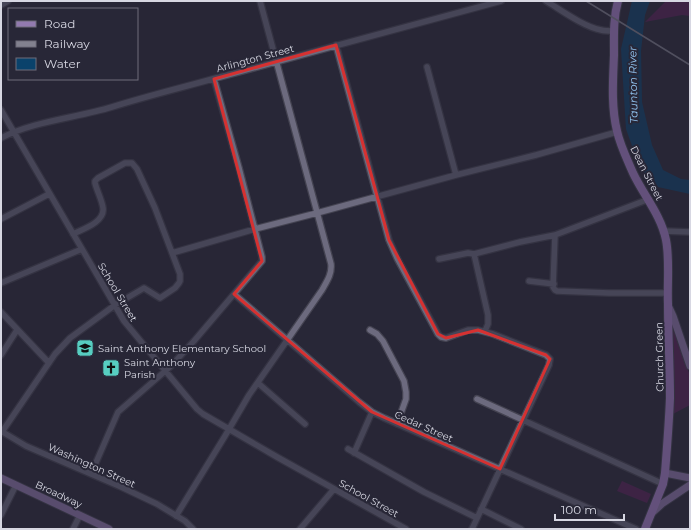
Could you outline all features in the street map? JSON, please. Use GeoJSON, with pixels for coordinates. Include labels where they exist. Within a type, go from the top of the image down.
{"type":"FeatureCollection","features":[{"type":"Feature","properties":{"kind":"highway","name":"Dean Street"},"geometry":{"type":"LineString","coordinates":[[618,1],[615,12],[614,31],[614,115],[617,132],[623,150],[634,175],[649,199],[664,231],[668,254],[668,305]]}},
{"type":"Feature","properties":{"kind":"highway","name":"Church Green"},"geometry":{"type":"LineString","coordinates":[[646,529],[663,484],[665,473],[670,398],[668,305]]}},
{"type":"Feature","properties":{"kind":"main road","name":"Church Green"},"geometry":{"type":"LineString","coordinates":[[668,305],[674,316],[690,366]]}},
{"type":"Feature","properties":{"kind":"main road"},"geometry":{"type":"LineString","coordinates":[[665,473],[690,478]]}},
{"type":"Feature","properties":{"kind":"main road"},"geometry":{"type":"LineString","coordinates":[[681,476],[685,482],[681,491]]}},
{"type":"Feature","properties":{"kind":"main road","name":"Broadway"},"geometry":{"type":"LineString","coordinates":[[1,478],[109,529]]}},
{"type":"Feature","properties":{"kind":"main road"},"geometry":{"type":"LineString","coordinates":[[651,515],[663,503],[690,485]]}},
{"type":"Feature","properties":{"kind":"street"},"geometry":{"type":"LineString","coordinates":[[1,5],[8,1]]}},
{"type":"Feature","properties":{"kind":"street"},"geometry":{"type":"LineString","coordinates":[[176,516],[230,429],[244,403],[322,290],[331,273],[331,264],[260,1]]}},
{"type":"Feature","properties":{"kind":"street","name":"Arlington Street"},"geometry":{"type":"LineString","coordinates":[[1,138],[14,132],[93,113],[147,96],[501,1]]}},
{"type":"Feature","properties":{"kind":"street"},"geometry":{"type":"LineString","coordinates":[[546,1],[595,28],[614,31]]}},
{"type":"Feature","properties":{"kind":"street"},"geometry":{"type":"LineString","coordinates":[[336,45],[389,240],[437,332],[440,336],[449,338],[468,330],[475,329],[485,331],[546,355],[550,359],[549,365],[472,529]]}},
{"type":"Feature","properties":{"kind":"street"},"geometry":{"type":"LineString","coordinates":[[427,67],[456,175]]}},
{"type":"Feature","properties":{"kind":"street"},"geometry":{"type":"LineString","coordinates":[[91,474],[118,412],[165,372],[189,347],[262,261],[239,168],[214,79]]}},
{"type":"Feature","properties":{"kind":"street","name":"School Street"},"geometry":{"type":"LineString","coordinates":[[1,110],[126,325],[198,411],[406,529]]}},
{"type":"Feature","properties":{"kind":"street"},"geometry":{"type":"LineString","coordinates":[[172,252],[617,132]]}},
{"type":"Feature","properties":{"kind":"street"},"geometry":{"type":"LineString","coordinates":[[2,432],[58,350],[70,338],[114,305],[144,288],[160,298],[175,288],[180,281],[180,274],[155,208],[137,169],[132,163],[125,163],[95,180],[103,206],[102,214],[97,222],[73,234]]}},
{"type":"Feature","properties":{"kind":"street"},"geometry":{"type":"LineString","coordinates":[[1,220],[49,194]]}},
{"type":"Feature","properties":{"kind":"street"},"geometry":{"type":"LineString","coordinates":[[439,259],[468,252],[474,254],[555,235],[649,199]]}},
{"type":"Feature","properties":{"kind":"street"},"geometry":{"type":"LineString","coordinates":[[664,231],[690,232]]}},
{"type":"Feature","properties":{"kind":"street"},"geometry":{"type":"LineString","coordinates":[[555,235],[554,290],[560,292],[668,293]]}},
{"type":"Feature","properties":{"kind":"street"},"geometry":{"type":"LineString","coordinates":[[1,283],[82,249]]}},
{"type":"Feature","properties":{"kind":"street"},"geometry":{"type":"LineString","coordinates":[[474,254],[488,315],[488,324],[485,331]]}},
{"type":"Feature","properties":{"kind":"street"},"geometry":{"type":"LineString","coordinates":[[529,281],[554,284]]}},
{"type":"Feature","properties":{"kind":"street","name":"Cedar Street"},"geometry":{"type":"LineString","coordinates":[[234,294],[372,412],[636,529]]}},
{"type":"Feature","properties":{"kind":"street"},"geometry":{"type":"LineString","coordinates":[[1,312],[49,363]]}},
{"type":"Feature","properties":{"kind":"street"},"geometry":{"type":"LineString","coordinates":[[1,355],[17,330]]}},
{"type":"Feature","properties":{"kind":"street"},"geometry":{"type":"LineString","coordinates":[[370,330],[377,334],[383,341],[404,381],[406,402],[397,424]]}},
{"type":"Feature","properties":{"kind":"street"},"geometry":{"type":"LineString","coordinates":[[258,383],[305,424]]}},
{"type":"Feature","properties":{"kind":"street"},"geometry":{"type":"LineString","coordinates":[[477,399],[663,484]]}},
{"type":"Feature","properties":{"kind":"street"},"geometry":{"type":"LineString","coordinates":[[354,453],[372,412]]}},
{"type":"Feature","properties":{"kind":"street","name":"Washington Street"},"geometry":{"type":"LineString","coordinates":[[2,432],[26,446],[153,502],[187,522],[193,529]]}},
{"type":"Feature","properties":{"kind":"street"},"geometry":{"type":"LineString","coordinates":[[348,449],[424,492],[477,518]]}},
{"type":"Feature","properties":{"kind":"street"},"geometry":{"type":"LineString","coordinates":[[1,515],[16,485]]}},
{"type":"Feature","properties":{"kind":"street"},"geometry":{"type":"LineString","coordinates":[[300,529],[334,489]]}},
{"type":"Feature","properties":{"kind":"street"},"geometry":{"type":"LineString","coordinates":[[481,509],[521,529]]}},
{"type":"Feature","properties":{"kind":"street"},"geometry":{"type":"LineString","coordinates":[[74,529],[80,515]]}},
{"type":"Feature","properties":{"kind":"highlighted area"},"geometry":{"type":"Polygon","coordinates":[[[336,45],[389,240],[438,334],[446,338],[478,330],[546,355],[550,359],[500,469],[372,412],[234,294],[262,261],[214,79],[336,45]]]}},
{"type":"Feature","properties":{"kind":"shaded area"},"geometry":{"type":"Polygon","coordinates":[[[666,1],[690,1],[690,16],[682,15],[645,22],[666,1]]]}},
{"type":"Feature","properties":{"kind":"shaded area"},"geometry":{"type":"Polygon","coordinates":[[[674,331],[676,333],[690,376],[690,405],[673,414],[672,334],[674,331]]]}},
{"type":"Feature","properties":{"kind":"shaded area"},"geometry":{"type":"Polygon","coordinates":[[[622,481],[651,494],[647,503],[617,491],[622,481]]]}},
{"type":"Feature","properties":{"kind":"water","name":"Taunton River"},"geometry":{"type":"Polygon","coordinates":[[[632,1],[650,1],[645,15],[641,51],[642,102],[652,145],[663,170],[681,179],[690,180],[690,194],[658,187],[640,168],[626,129],[621,49],[632,1]]]}},
{"type":"Feature","properties":{"kind":"railway"},"geometry":{"type":"LineString","coordinates":[[586,1],[690,65]]}},
{"type":"Feature","properties":{"kind":"place","name":"Saint Anthony Elementary School"},"geometry":{"type":"Point","coordinates":[85,348]}},
{"type":"Feature","properties":{"kind":"place","name":"Saint Anthony Parish"},"geometry":{"type":"Point","coordinates":[111,368]}}]}
